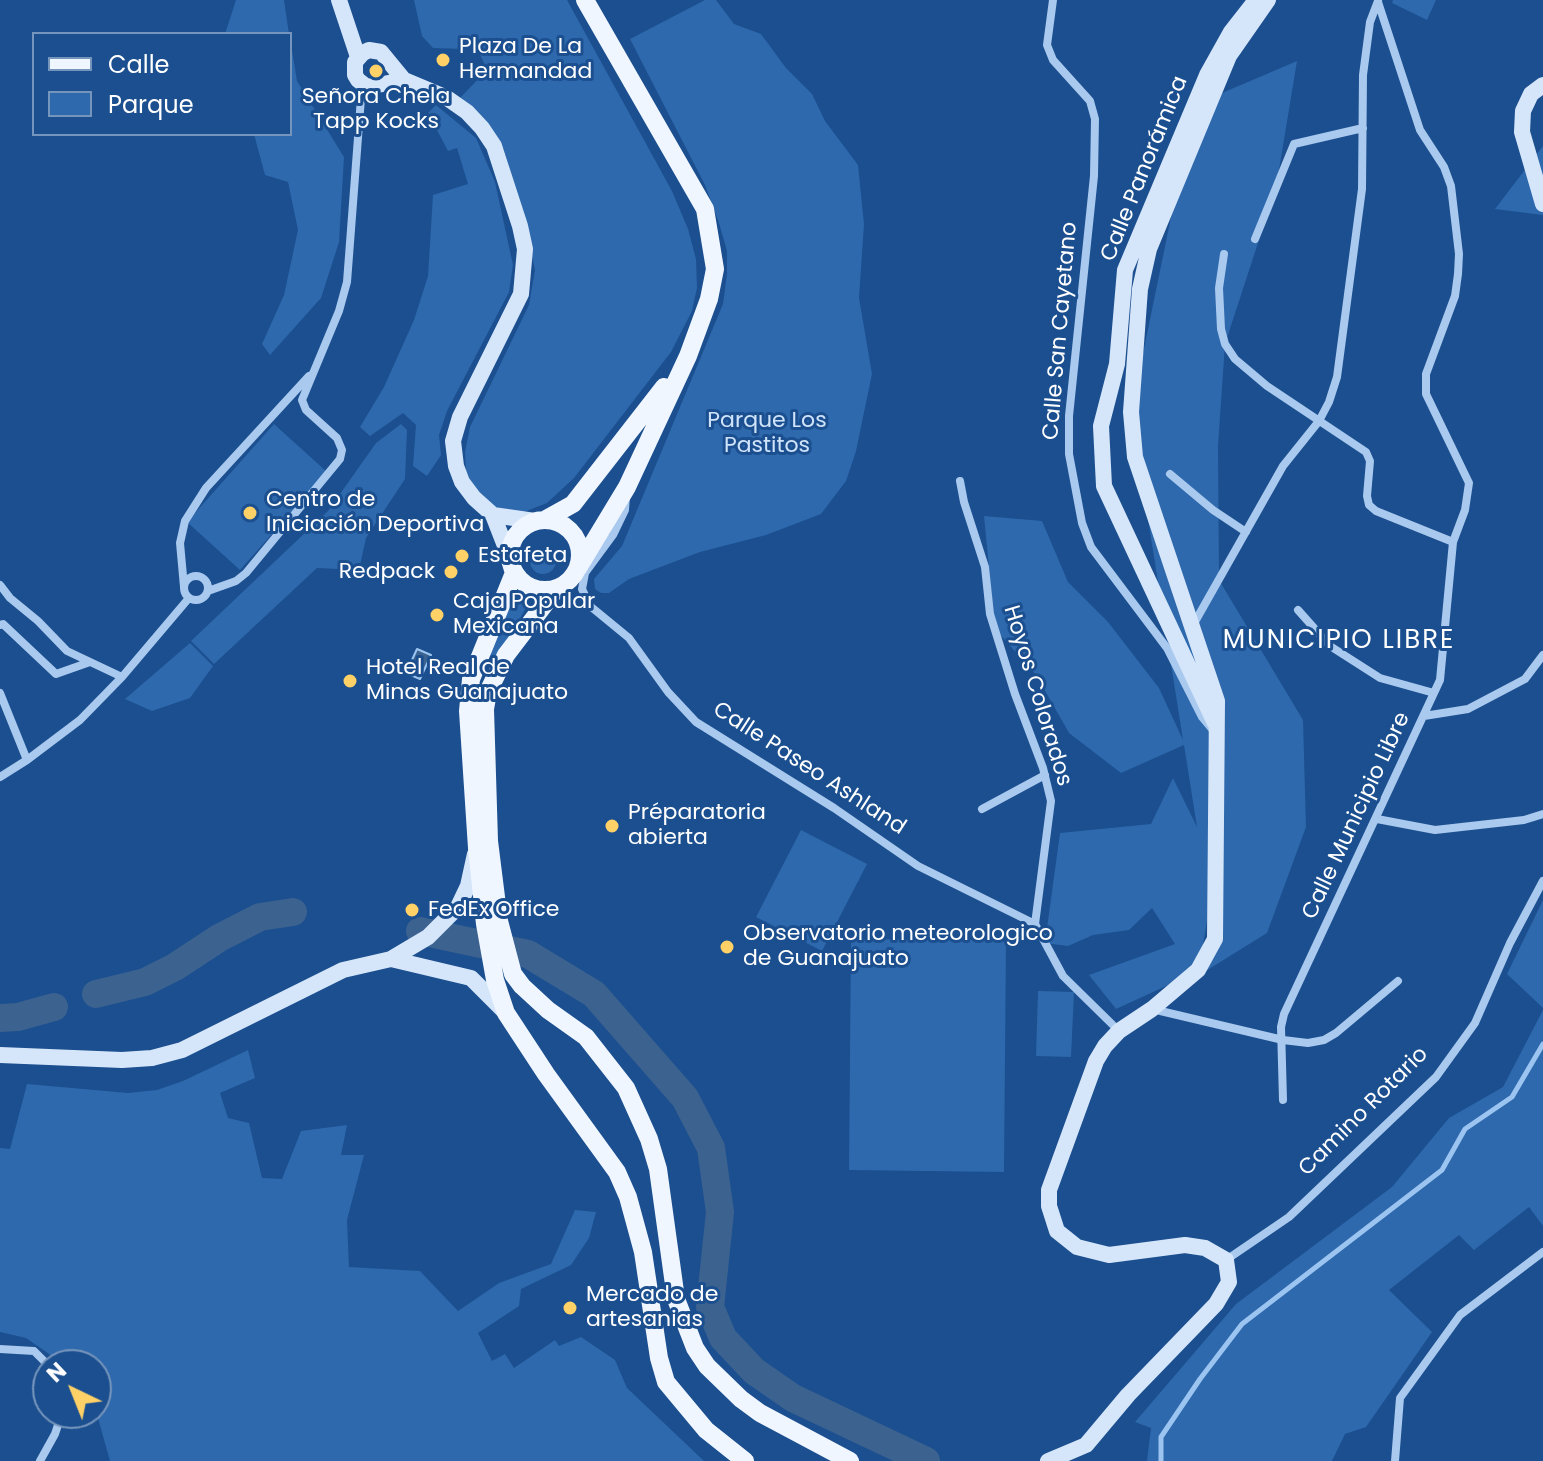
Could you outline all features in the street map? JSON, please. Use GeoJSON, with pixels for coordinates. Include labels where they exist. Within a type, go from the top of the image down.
{"type":"FeatureCollection","features":[{"type":"Feature","properties":{"kind":"main road"},"geometry":{"type":"LineString","coordinates":[[512,564],[520,581],[537,590],[557,588],[568,582],[578,568],[627,487],[688,356],[709,299],[715,269],[705,209],[585,0]]}},
{"type":"Feature","properties":{"kind":"main road"},"geometry":{"type":"LineString","coordinates":[[688,356],[573,504],[524,526],[516,534],[512,564],[471,679],[468,727],[477,848],[504,977],[506,1013],[617,1172],[628,1197],[643,1252],[659,1358],[666,1382],[706,1430],[745,1461]]}},
{"type":"Feature","properties":{"kind":"main road"},"geometry":{"type":"LineString","coordinates":[[540,520],[567,527],[574,535],[579,546],[578,568]]}},
{"type":"Feature","properties":{"kind":"main road"},"geometry":{"type":"LineString","coordinates":[[492,923],[485,709],[488,692],[506,655],[557,588]]}},
{"type":"Feature","properties":{"kind":"main road"},"geometry":{"type":"LineString","coordinates":[[504,977],[522,986],[589,1043],[626,1088],[649,1139],[662,1191],[676,1299],[695,1348],[707,1366],[741,1399],[786,1428],[850,1461]]}},
{"type":"Feature","properties":{"kind":"street"},"geometry":{"type":"LineString","coordinates":[[339,0],[358,57],[354,69],[358,80],[370,86],[404,80]]}},
{"type":"Feature","properties":{"kind":"street","name":"Calle San Cayetano"},"geometry":{"type":"LineString","coordinates":[[1053,0],[1047,45],[1053,60],[1090,101],[1095,119],[1094,176],[1069,416],[1069,454],[1082,523],[1091,547],[1167,648],[1202,717],[1217,731]]}},
{"type":"Feature","properties":{"kind":"street","name":"Calle Panorámica"},"geometry":{"type":"LineString","coordinates":[[1217,731],[1104,486],[1101,426],[1117,364],[1125,270],[1207,75],[1231,32],[1256,0]]}},
{"type":"Feature","properties":{"kind":"street","name":"Calle Panorámica"},"geometry":{"type":"LineString","coordinates":[[1226,1260],[1205,1248],[1185,1245],[1109,1255],[1092,1253],[1065,1239],[1052,1221],[1049,1190],[1096,1061],[1119,1031],[1152,1009],[1198,970],[1215,939],[1217,701],[1158,531],[1132,442],[1131,412],[1140,289],[1152,239],[1219,78],[1240,38],[1268,0]]}},
{"type":"Feature","properties":{"kind":"street"},"geometry":{"type":"LineString","coordinates":[[1192,628],[1283,466],[1319,421],[1337,377],[1362,189],[1363,75],[1370,22],[1378,1]]}},
{"type":"Feature","properties":{"kind":"street","name":"Calle Municipio Libre"},"geometry":{"type":"LineString","coordinates":[[1283,1100],[1281,1027],[1284,1014],[1440,680],[1453,542],[1465,510],[1469,483],[1426,394],[1426,374],[1455,296],[1458,274],[1459,254],[1451,186],[1444,167],[1420,130],[1378,1]]}},
{"type":"Feature","properties":{"kind":"street"},"geometry":{"type":"LineString","coordinates":[[358,57],[375,50],[386,56],[404,80],[447,98],[467,112],[482,128],[502,165],[525,249],[525,272],[521,294],[460,417],[453,441],[456,466],[462,482],[493,515],[512,564]]}},
{"type":"Feature","properties":{"kind":"street"},"geometry":{"type":"LineString","coordinates":[[1543,85],[1531,94],[1523,111],[1522,132],[1543,204]]}},
{"type":"Feature","properties":{"kind":"street"},"geometry":{"type":"LineString","coordinates":[[189,598],[200,600],[208,591],[236,581],[246,573],[340,459],[342,450],[337,438],[303,406],[303,396],[335,322],[347,282],[370,86]]}},
{"type":"Feature","properties":{"kind":"street"},"geometry":{"type":"LineString","coordinates":[[1255,239],[1294,144],[1363,128]]}},
{"type":"Feature","properties":{"kind":"street"},"geometry":{"type":"LineString","coordinates":[[1224,254],[1219,288],[1225,344],[1248,372],[1366,452],[1370,461],[1369,505],[1376,511],[1453,542]]}},
{"type":"Feature","properties":{"kind":"street"},"geometry":{"type":"LineString","coordinates":[[189,598],[184,587],[180,543],[185,521],[206,488],[313,373]]}},
{"type":"Feature","properties":{"kind":"street"},"geometry":{"type":"LineString","coordinates":[[1170,474],[1213,510],[1246,532]]}},
{"type":"Feature","properties":{"kind":"street","name":"Hoyos Colorados"},"geometry":{"type":"LineString","coordinates":[[960,481],[985,567],[990,614],[1051,801],[1035,924]]}},
{"type":"Feature","properties":{"kind":"street","name":"Calle Paseo Ashland"},"geometry":{"type":"LineString","coordinates":[[627,487],[625,510],[613,535],[585,573],[582,589],[590,606],[629,638],[668,692],[696,722],[834,808],[918,866],[1035,924]]}},
{"type":"Feature","properties":{"kind":"street"},"geometry":{"type":"LineString","coordinates":[[493,515],[540,520]]}},
{"type":"Feature","properties":{"kind":"street"},"geometry":{"type":"LineString","coordinates":[[184,587],[187,580],[198,576],[205,579],[208,591]]}},
{"type":"Feature","properties":{"kind":"street"},"geometry":{"type":"LineString","coordinates":[[0,585],[67,651],[122,677]]}},
{"type":"Feature","properties":{"kind":"street"},"geometry":{"type":"LineString","coordinates":[[0,777],[80,720],[122,677],[189,598]]}},
{"type":"Feature","properties":{"kind":"street"},"geometry":{"type":"LineString","coordinates":[[1298,610],[1330,646],[1380,678],[1434,693]]}},
{"type":"Feature","properties":{"kind":"street"},"geometry":{"type":"LineString","coordinates":[[0,625],[3,624],[56,674],[90,662]]}},
{"type":"Feature","properties":{"kind":"street"},"geometry":{"type":"LineString","coordinates":[[1424,716],[1468,709],[1525,679],[1543,655]]}},
{"type":"Feature","properties":{"kind":"street"},"geometry":{"type":"LineString","coordinates":[[0,693],[27,760]]}},
{"type":"Feature","properties":{"kind":"street"},"geometry":{"type":"LineString","coordinates":[[982,809],[1045,775]]}},
{"type":"Feature","properties":{"kind":"street"},"geometry":{"type":"LineString","coordinates":[[1377,819],[1435,830],[1524,820],[1543,814]]}},
{"type":"Feature","properties":{"kind":"street"},"geometry":{"type":"LineString","coordinates":[[0,1055],[122,1060],[152,1058],[207,1040],[343,970],[391,959],[436,931],[458,907],[468,886],[477,848]]}},
{"type":"Feature","properties":{"kind":"street","name":"Camino Rotario"},"geometry":{"type":"LineString","coordinates":[[1226,1260],[1289,1217],[1436,1077],[1475,1023],[1510,943],[1543,881]]}},
{"type":"Feature","properties":{"kind":"street"},"geometry":{"type":"LineString","coordinates":[[1035,924],[1063,976],[1119,1031]]}},
{"type":"Feature","properties":{"kind":"street"},"geometry":{"type":"LineString","coordinates":[[391,959],[471,978],[506,1013]]}},
{"type":"Feature","properties":{"kind":"street"},"geometry":{"type":"LineString","coordinates":[[1152,1009],[1308,1043],[1324,1040],[1351,1022],[1398,981]]}},
{"type":"Feature","properties":{"kind":"street"},"geometry":{"type":"LineString","coordinates":[[1395,1461],[1400,1398],[1460,1315],[1543,1252]]}},
{"type":"Feature","properties":{"kind":"street"},"geometry":{"type":"LineString","coordinates":[[1048,1461],[1086,1445],[1128,1395],[1216,1304],[1229,1282],[1226,1260]]}},
{"type":"Feature","properties":{"kind":"street"},"geometry":{"type":"LineString","coordinates":[[0,1349],[32,1351]]}},
{"type":"Feature","properties":{"kind":"street"},"geometry":{"type":"LineString","coordinates":[[40,1461],[57,1429]]}},
{"type":"Feature","properties":{"kind":"green space"},"geometry":{"type":"Polygon","coordinates":[[[236,0],[284,0],[289,32],[226,32],[236,0]]]}},
{"type":"Feature","properties":{"kind":"green space","name":"Parque Los Pastitos"},"geometry":{"type":"Polygon","coordinates":[[[414,0],[567,0],[672,191],[688,229],[696,259],[697,288],[692,311],[671,352],[574,478],[547,503],[524,512],[494,507],[479,498],[466,473],[465,452],[470,427],[529,305],[535,270],[504,150],[485,125],[457,101],[487,70],[478,50],[478,38],[467,38],[466,49],[433,48],[422,36],[414,0]]]}},
{"type":"Feature","properties":{"kind":"green space","name":"Parque Los Pastitos"},"geometry":{"type":"Polygon","coordinates":[[[705,0],[716,0],[734,24],[761,34],[786,68],[812,94],[825,121],[858,165],[864,224],[859,298],[872,374],[856,451],[846,481],[821,514],[766,535],[700,552],[629,579],[609,593],[601,593],[595,589],[594,579],[622,546],[723,304],[727,251],[719,223],[705,185],[630,39],[705,0]]]}},
{"type":"Feature","properties":{"kind":"green space"},"geometry":{"type":"Polygon","coordinates":[[[1393,0],[1436,0],[1427,20],[1392,3],[1393,0]]]}},
{"type":"Feature","properties":{"kind":"green space"},"geometry":{"type":"Polygon","coordinates":[[[292,50],[297,81],[344,157],[339,242],[321,298],[270,355],[262,344],[284,295],[298,230],[288,182],[265,175],[255,136],[292,136],[292,50]]]}},
{"type":"Feature","properties":{"kind":"green space"},"geometry":{"type":"Polygon","coordinates":[[[1297,61],[1276,188],[1225,344],[1218,446],[1219,580],[1303,720],[1306,827],[1267,933],[1180,987],[1188,976],[1116,1009],[1089,975],[1175,944],[1152,908],[1129,930],[1093,935],[1068,946],[1045,943],[1060,833],[1151,824],[1173,778],[1197,827],[1184,745],[1121,773],[1069,733],[1036,675],[995,629],[984,516],[1042,521],[1068,582],[1108,622],[1159,688],[1183,740],[1131,412],[1194,105],[1297,61]],[[1209,910],[1201,956],[1215,939],[1209,910]]]}},
{"type":"Feature","properties":{"kind":"green space"},"geometry":{"type":"Polygon","coordinates":[[[436,105],[476,138],[495,182],[513,265],[509,292],[447,411],[439,435],[441,455],[427,476],[413,466],[416,425],[403,413],[370,436],[360,427],[384,387],[414,320],[428,276],[433,195],[468,184],[457,148],[448,151],[428,113],[436,105]]]}},
{"type":"Feature","properties":{"kind":"green space"},"geometry":{"type":"Polygon","coordinates":[[[1543,146],[1543,215],[1495,209],[1543,146]]]}},
{"type":"Feature","properties":{"kind":"green space"},"geometry":{"type":"Polygon","coordinates":[[[274,424],[327,472],[240,570],[187,522],[274,424]]]}},
{"type":"Feature","properties":{"kind":"green space"},"geometry":{"type":"Polygon","coordinates":[[[401,424],[407,430],[405,479],[366,538],[359,570],[317,568],[214,664],[191,641],[328,511],[376,443],[401,424]]]}},
{"type":"Feature","properties":{"kind":"green space"},"geometry":{"type":"Polygon","coordinates":[[[543,548],[552,552],[556,561],[552,570],[543,574],[534,570],[530,561],[534,552],[543,548]]]}},
{"type":"Feature","properties":{"kind":"green space"},"geometry":{"type":"Polygon","coordinates":[[[519,586],[534,594],[492,667],[488,666],[496,634],[519,586]]]}},
{"type":"Feature","properties":{"kind":"green space"},"geometry":{"type":"Polygon","coordinates":[[[190,643],[213,666],[190,698],[152,711],[125,699],[190,643]]]}},
{"type":"Feature","properties":{"kind":"green space"},"geometry":{"type":"Polygon","coordinates":[[[801,830],[867,864],[822,951],[756,917],[801,830]]]}},
{"type":"Feature","properties":{"kind":"green space"},"geometry":{"type":"Polygon","coordinates":[[[1543,900],[1543,1008],[1507,974],[1543,900]]]}},
{"type":"Feature","properties":{"kind":"green space"},"geometry":{"type":"Polygon","coordinates":[[[851,939],[1006,940],[1004,1172],[849,1170],[851,939]]]}},
{"type":"Feature","properties":{"kind":"green space"},"geometry":{"type":"Polygon","coordinates":[[[1038,991],[1074,992],[1071,1057],[1036,1056],[1038,991]]]}},
{"type":"Feature","properties":{"kind":"green space"},"geometry":{"type":"Polygon","coordinates":[[[1543,1010],[1543,1226],[1529,1207],[1474,1250],[1459,1235],[1389,1290],[1432,1332],[1366,1427],[1345,1434],[1332,1461],[1147,1461],[1151,1428],[1135,1422],[1236,1304],[1392,1187],[1449,1118],[1503,1087],[1543,1010]]]}},
{"type":"Feature","properties":{"kind":"green space"},"geometry":{"type":"Polygon","coordinates":[[[248,1050],[255,1078],[220,1093],[228,1118],[249,1123],[262,1178],[282,1179],[301,1131],[347,1125],[341,1155],[364,1155],[347,1220],[349,1267],[420,1271],[458,1311],[499,1283],[551,1264],[575,1210],[596,1212],[589,1238],[571,1265],[521,1289],[519,1306],[478,1333],[492,1361],[505,1354],[514,1368],[555,1340],[559,1346],[581,1337],[615,1360],[627,1388],[704,1461],[110,1461],[101,1429],[112,1429],[112,1349],[42,1349],[26,1338],[0,1332],[0,1148],[10,1149],[27,1084],[128,1093],[157,1090],[248,1050]]]}},
{"type":"Feature","properties":{"kind":"shaded area"},"geometry":{"type":"Polygon","coordinates":[[[417,649],[431,655],[420,679],[406,673],[417,649]]]}},
{"type":"Feature","properties":{"kind":"waterway"},"geometry":{"type":"LineString","coordinates":[[96,994],[145,982],[260,917],[293,912]]}},
{"type":"Feature","properties":{"kind":"waterway"},"geometry":{"type":"LineString","coordinates":[[420,931],[528,954],[594,994],[685,1098],[711,1148],[720,1212],[710,1307],[723,1338],[754,1371],[793,1398],[926,1461]]}},
{"type":"Feature","properties":{"kind":"waterway"},"geometry":{"type":"LineString","coordinates":[[0,1018],[18,1017],[54,1007]]}},
{"type":"Feature","properties":{"kind":"waterway"},"geometry":{"type":"LineString","coordinates":[[1161,1461],[1161,1437],[1242,1324],[1442,1170],[1465,1129],[1512,1097],[1543,1044]]}},
{"type":"Feature","properties":{"kind":"place","name":"Plaza De La Hermandad"},"geometry":{"type":"Point","coordinates":[443,60]}},
{"type":"Feature","properties":{"kind":"place","name":"Señora Chela Tapp Kocks"},"geometry":{"type":"Point","coordinates":[376,71]}},
{"type":"Feature","properties":{"kind":"place","name":"Centro de Iniciación Deportiva"},"geometry":{"type":"Point","coordinates":[250,513]}},
{"type":"Feature","properties":{"kind":"place","name":"Estafeta"},"geometry":{"type":"Point","coordinates":[462,556]}},
{"type":"Feature","properties":{"kind":"place","name":"Redpack"},"geometry":{"type":"Point","coordinates":[451,572]}},
{"type":"Feature","properties":{"kind":"place","name":"Caja Popular Mexicana"},"geometry":{"type":"Point","coordinates":[437,615]}},
{"type":"Feature","properties":{"kind":"place","name":"Hotel Real de Minas Guanajuato"},"geometry":{"type":"Point","coordinates":[350,681]}},
{"type":"Feature","properties":{"kind":"place","name":"Préparatoria abierta"},"geometry":{"type":"Point","coordinates":[612,826]}},
{"type":"Feature","properties":{"kind":"place","name":"FedEx Office"},"geometry":{"type":"Point","coordinates":[412,910]}},
{"type":"Feature","properties":{"kind":"place","name":"Observatorio meteorologico de Guanajuato"},"geometry":{"type":"Point","coordinates":[727,947]}},
{"type":"Feature","properties":{"kind":"place","name":"Mercado de artesanias"},"geometry":{"type":"Point","coordinates":[570,1308]}},
{"type":"Feature","properties":{"kind":"district","name":"MUNICIPIO LIBRE"},"geometry":{"type":"Point","coordinates":[1339,641]}}]}
